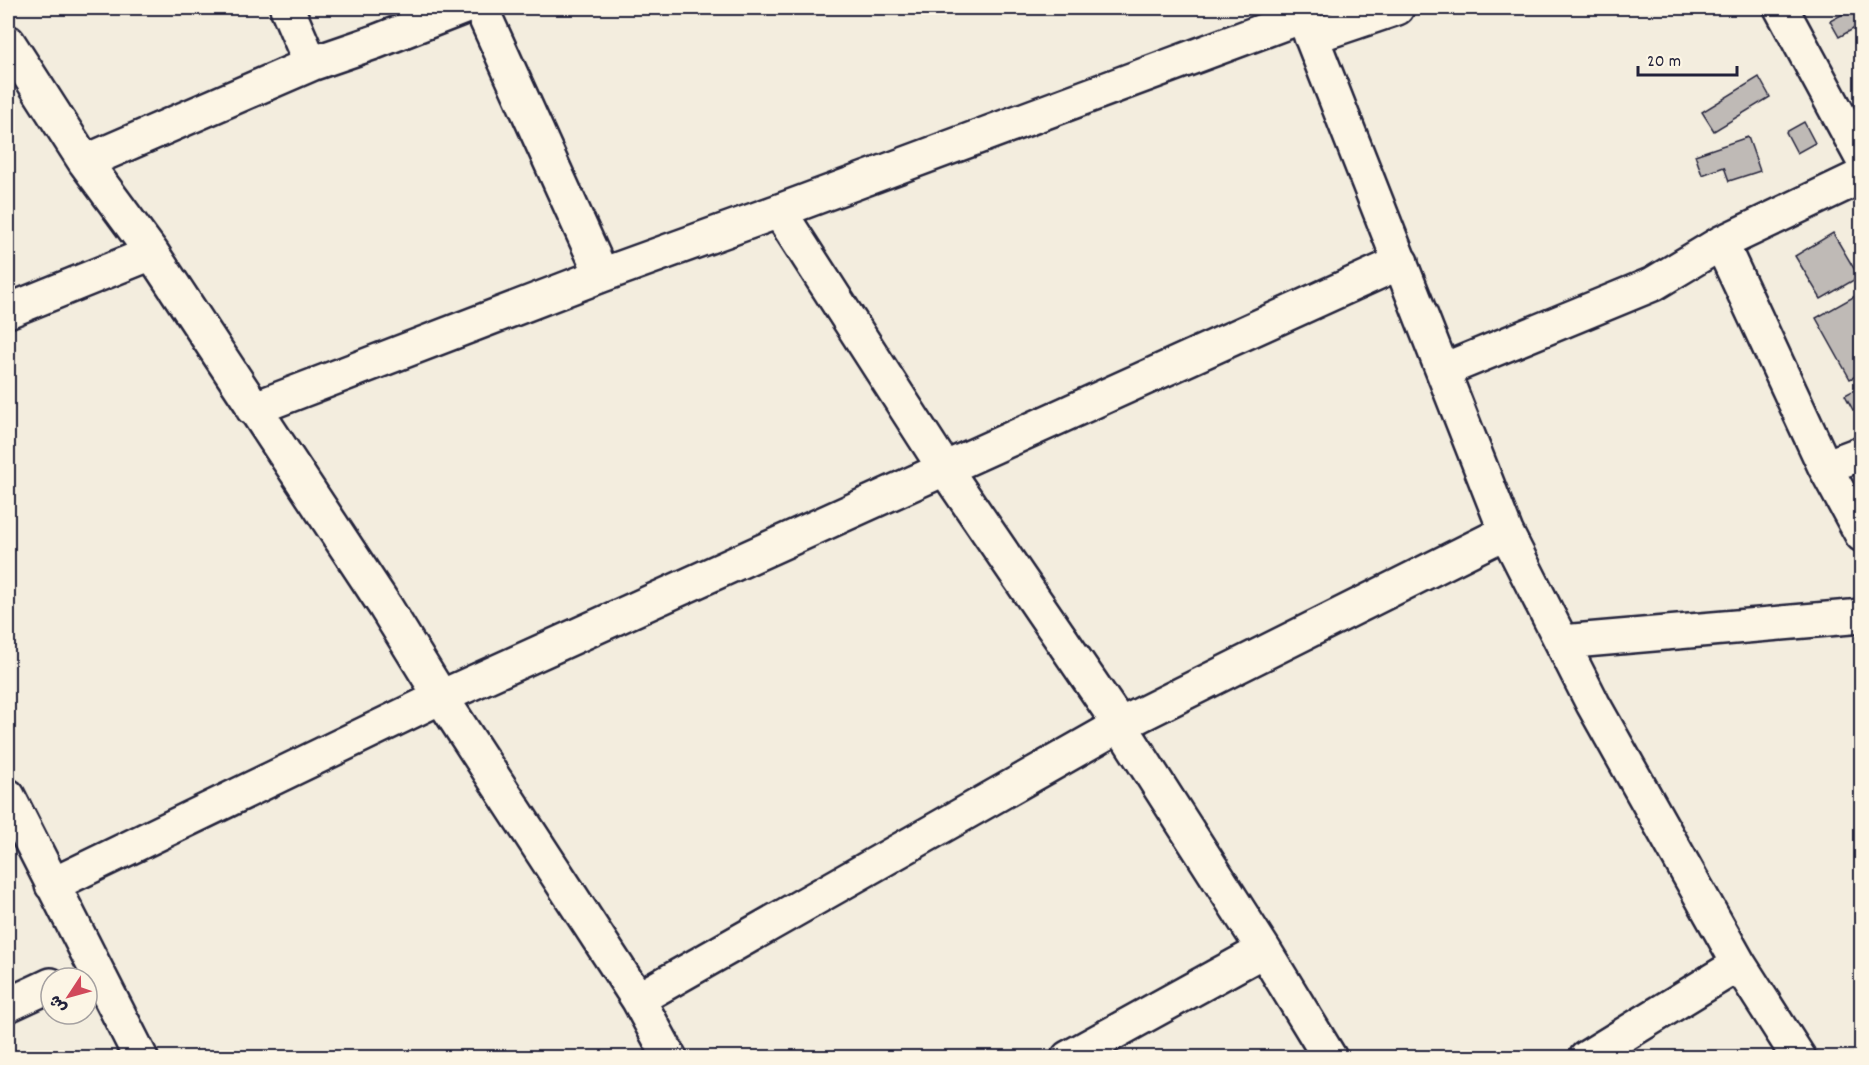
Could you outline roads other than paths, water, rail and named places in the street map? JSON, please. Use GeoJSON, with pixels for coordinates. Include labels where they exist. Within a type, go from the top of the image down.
{"type":"FeatureCollection","features":[{"type":"Feature","properties":{"kind":"street"},"geometry":{"type":"LineString","coordinates":[[286,8],[311,64]]}},
{"type":"Feature","properties":{"kind":"street"},"geometry":{"type":"LineString","coordinates":[[85,162],[311,64],[462,8]]}},
{"type":"Feature","properties":{"kind":"street"},"geometry":{"type":"LineString","coordinates":[[481,8],[602,275]]}},
{"type":"Feature","properties":{"kind":"street"},"geometry":{"type":"LineString","coordinates":[[253,409],[602,275],[1304,20],[1397,8]]}},
{"type":"Feature","properties":{"kind":"street"},"geometry":{"type":"LineString","coordinates":[[1781,8],[1862,158]]}},
{"type":"Feature","properties":{"kind":"street"},"geometry":{"type":"LineString","coordinates":[[1304,20],[1506,532],[1593,704],[1739,964],[1798,1058]]}},
{"type":"Feature","properties":{"kind":"street"},"geometry":{"type":"LineString","coordinates":[[8,42],[85,162],[152,253],[385,606],[441,697],[638,999],[670,1058]]}},
{"type":"Feature","properties":{"kind":"street"},"geometry":{"type":"LineString","coordinates":[[1444,370],[1653,284],[1721,243],[1862,177]]}},
{"type":"Feature","properties":{"kind":"street"},"geometry":{"type":"LineString","coordinates":[[779,212],[945,469],[1120,725],[1330,1058]]}},
{"type":"Feature","properties":{"kind":"street"},"geometry":{"type":"LineString","coordinates":[[1721,243],[1825,467],[1862,536]]}},
{"type":"Feature","properties":{"kind":"street"},"geometry":{"type":"LineString","coordinates":[[8,311],[152,253]]}},
{"type":"Feature","properties":{"kind":"street"},"geometry":{"type":"LineString","coordinates":[[52,885],[441,697],[1401,262]]}},
{"type":"Feature","properties":{"kind":"street"},"geometry":{"type":"LineString","coordinates":[[1825,467],[1862,453]]}},
{"type":"Feature","properties":{"kind":"street"},"geometry":{"type":"LineString","coordinates":[[638,999],[1120,725],[1506,532]]}},
{"type":"Feature","properties":{"kind":"street"},"geometry":{"type":"LineString","coordinates":[[1562,642],[1862,616]]}},
{"type":"Feature","properties":{"kind":"street"},"geometry":{"type":"LineString","coordinates":[[8,796],[52,885],[79,966]]}},
{"type":"Feature","properties":{"kind":"street"},"geometry":{"type":"LineString","coordinates":[[1068,1058],[1264,950]]}},
{"type":"Feature","properties":{"kind":"street"},"geometry":{"type":"LineString","coordinates":[[1586,1058],[1739,964]]}},
{"type":"Feature","properties":{"kind":"street"},"geometry":{"type":"LineString","coordinates":[[8,1005],[39,991]]}},
{"type":"Feature","properties":{"kind":"street"},"geometry":{"type":"LineString","coordinates":[[99,998],[141,1058]]}}]}
